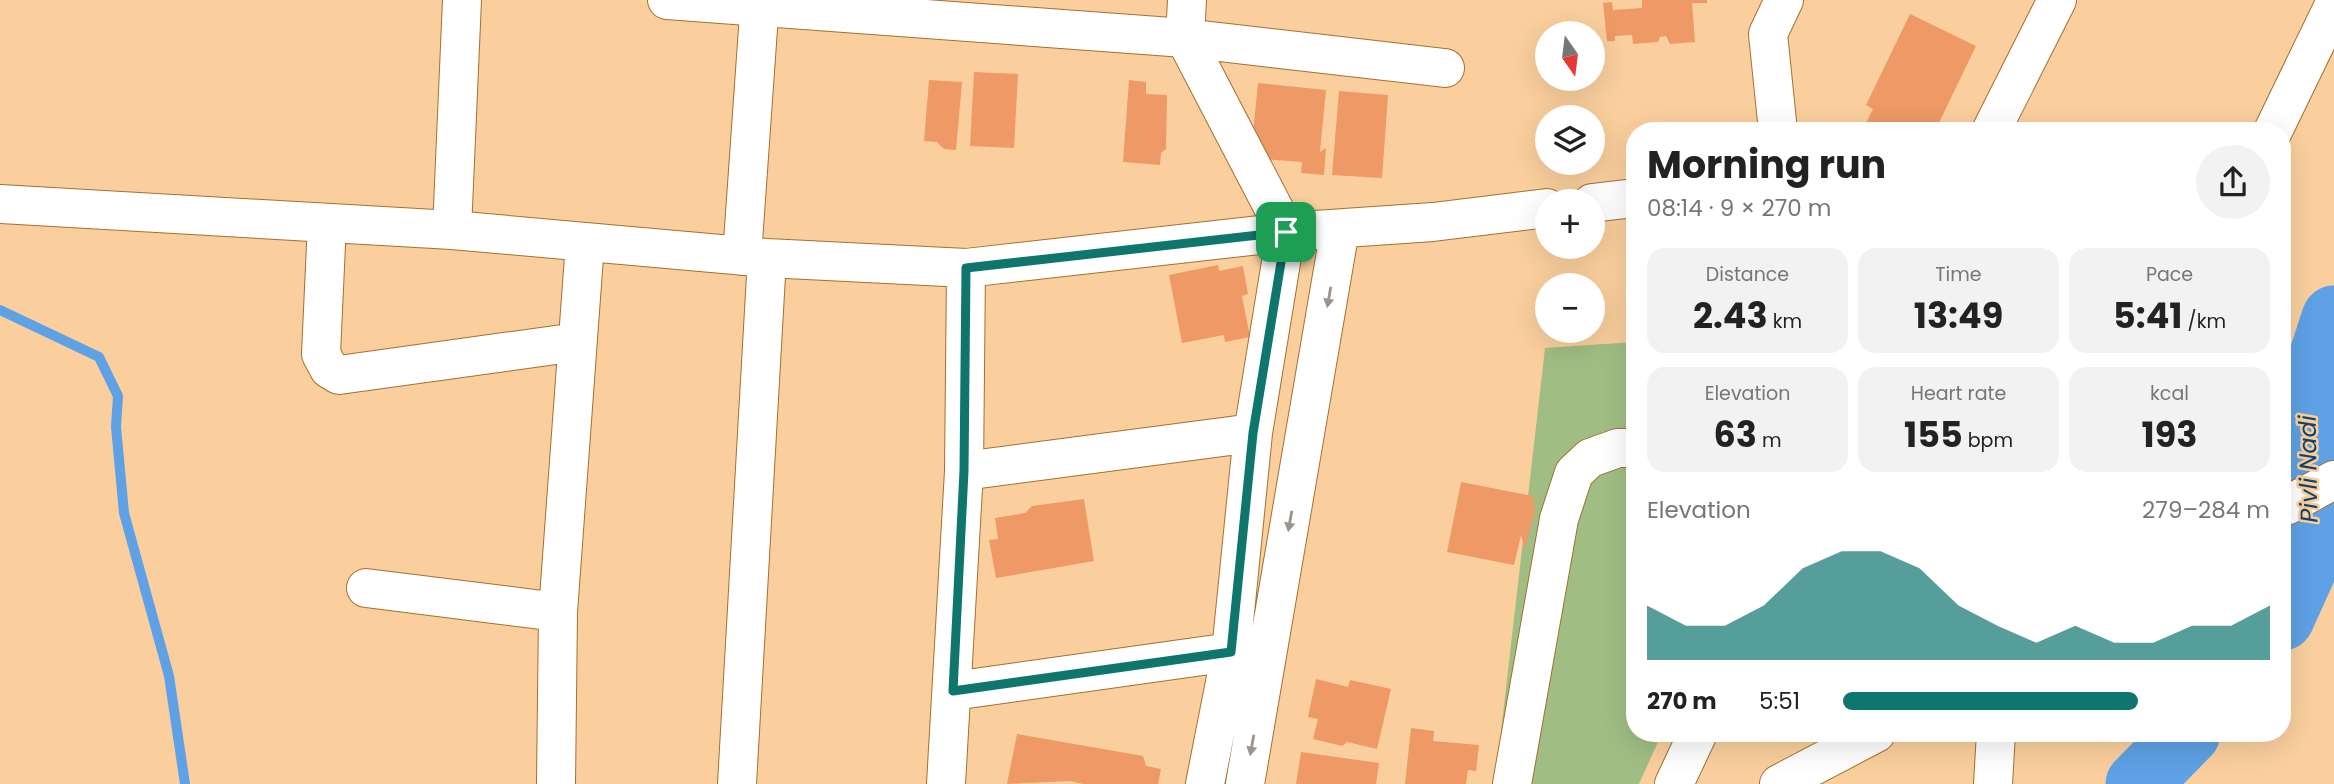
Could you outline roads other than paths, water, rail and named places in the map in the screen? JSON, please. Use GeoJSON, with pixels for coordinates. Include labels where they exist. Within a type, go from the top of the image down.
{"type":"FeatureCollection","features":[{"type":"Feature","properties":{"kind":"street"},"geometry":{"type":"LineString","coordinates":[[452,230],[462,0]]}},
{"type":"Feature","properties":{"kind":"street"},"geometry":{"type":"LineString","coordinates":[[667,0],[760,4],[1185,38],[1445,68]]}},
{"type":"Feature","properties":{"kind":"street"},"geometry":{"type":"LineString","coordinates":[[1187,0],[1185,38],[1286,232],[1253,433],[1231,652],[1205,784]]}},
{"type":"Feature","properties":{"kind":"street"},"geometry":{"type":"LineString","coordinates":[[1777,122],[1768,34],[1784,0]]}},
{"type":"Feature","properties":{"kind":"street"},"geometry":{"type":"LineString","coordinates":[[1996,122],[2057,0]]}},
{"type":"Feature","properties":{"kind":"street"},"geometry":{"type":"LineString","coordinates":[[737,784],[755,257],[760,4]]}},
{"type":"Feature","properties":{"kind":"street"},"geometry":{"type":"LineString","coordinates":[[2277,122],[2334,5]]}},
{"type":"Feature","properties":{"kind":"street"},"geometry":{"type":"LineString","coordinates":[[1605,201],[1626,199]]}},
{"type":"Feature","properties":{"kind":"street"},"geometry":{"type":"LineString","coordinates":[[0,204],[452,230],[755,257],[966,268],[1286,232],[1433,222],[1535,209]]}},
{"type":"Feature","properties":{"kind":"street"},"geometry":{"type":"LineString","coordinates":[[327,223],[321,354],[329,369],[339,375],[577,342]]}},
{"type":"Feature","properties":{"kind":"street"},"geometry":{"type":"LineString","coordinates":[[1245,784],[1340,229]]}},
{"type":"Feature","properties":{"kind":"street"},"geometry":{"type":"LineString","coordinates":[[556,784],[558,612],[585,243]]}},
{"type":"Feature","properties":{"kind":"street"},"geometry":{"type":"LineString","coordinates":[[946,784],[964,471],[966,268]]}},
{"type":"Feature","properties":{"kind":"street"},"geometry":{"type":"LineString","coordinates":[[964,471],[1253,433]]}},
{"type":"Feature","properties":{"kind":"street"},"geometry":{"type":"LineString","coordinates":[[1513,784],[1559,519],[1574,474],[1590,458],[1618,448],[1626,448]]}},
{"type":"Feature","properties":{"kind":"street"},"geometry":{"type":"LineString","coordinates":[[2291,504],[2334,480]]}},
{"type":"Feature","properties":{"kind":"street"},"geometry":{"type":"LineString","coordinates":[[366,588],[558,612]]}},
{"type":"Feature","properties":{"kind":"street"},"geometry":{"type":"LineString","coordinates":[[953,691],[1231,652]]}},
{"type":"Feature","properties":{"kind":"street"},"geometry":{"type":"LineString","coordinates":[[1674,784],[1694,742]]}},
{"type":"Feature","properties":{"kind":"street"},"geometry":{"type":"LineString","coordinates":[[1779,784],[1859,742]]}},
{"type":"Feature","properties":{"kind":"street"},"geometry":{"type":"LineString","coordinates":[[1993,784],[1995,742]]}},
{"type":"Feature","properties":{"kind":"waterway"},"geometry":{"type":"LineString","coordinates":[[0,310],[99,357],[118,396],[116,427],[124,513],[169,676],[185,784]]}},
{"type":"Feature","properties":{"kind":"waterway","name":"Pivli Nadi"},"geometry":{"type":"LineString","coordinates":[[2291,598],[2309,558],[2307,401],[2334,318]]}},
{"type":"Feature","properties":{"kind":"waterway","name":"Pivli Nadi"},"geometry":{"type":"LineString","coordinates":[[2138,784],[2179,742]]}}]}
